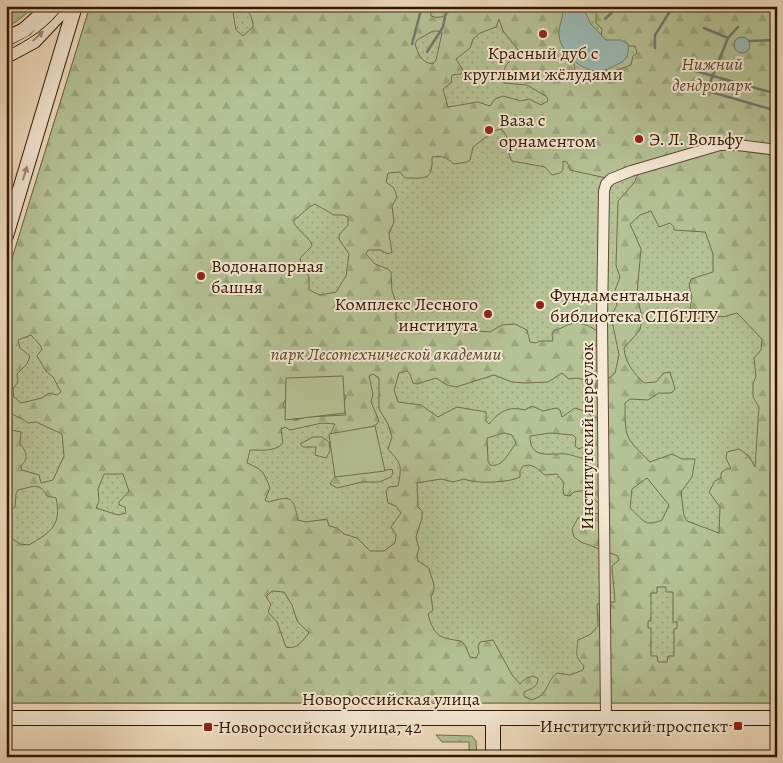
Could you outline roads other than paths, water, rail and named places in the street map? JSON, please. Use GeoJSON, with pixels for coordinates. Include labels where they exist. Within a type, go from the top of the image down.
{"type":"FeatureCollection","features":[{"type":"Feature","properties":{"kind":"main road"},"geometry":{"type":"LineString","coordinates":[[6,39],[24,30],[51,6]]}},
{"type":"Feature","properties":{"kind":"main road"},"geometry":{"type":"LineString","coordinates":[[6,56],[34,41],[67,6]]}},
{"type":"Feature","properties":{"kind":"main road"},"geometry":{"type":"LineString","coordinates":[[6,236],[75,6]]}},
{"type":"Feature","properties":{"kind":"main road","name":"Новороссийская улица"},"geometry":{"type":"LineString","coordinates":[[6,718],[777,718]]}},
{"type":"Feature","properties":{"kind":"main road"},"geometry":{"type":"LineString","coordinates":[[493,718],[493,757]]}},
{"type":"Feature","properties":{"kind":"street","name":"Институтский переулок"},"geometry":{"type":"LineString","coordinates":[[606,718],[602,320],[604,191],[606,184],[611,179],[631,171],[720,145],[738,144],[777,150]]}},
{"type":"Feature","properties":{"kind":"water"},"geometry":{"type":"Polygon","coordinates":[[[571,6],[582,6],[591,24],[606,40],[621,40],[628,44],[628,55],[625,59],[609,68],[597,71],[585,68],[573,60],[564,48],[559,33],[563,12],[571,6]]]}},
{"type":"Feature","properties":{"kind":"water"},"geometry":{"type":"Polygon","coordinates":[[[742,37],[748,39],[750,45],[748,51],[742,53],[736,51],[734,45],[736,39],[742,37]]]}},
{"type":"Feature","properties":{"kind":"waterway"},"geometry":{"type":"LineString","coordinates":[[412,44],[422,6]]}},
{"type":"Feature","properties":{"kind":"waterway"},"geometry":{"type":"LineString","coordinates":[[427,52],[443,27],[447,6]]}},
{"type":"Feature","properties":{"kind":"waterway"},"geometry":{"type":"LineString","coordinates":[[605,19],[619,6]]}},
{"type":"Feature","properties":{"kind":"waterway"},"geometry":{"type":"LineString","coordinates":[[655,48],[655,35],[669,13],[667,6]]}},
{"type":"Feature","properties":{"kind":"waterway"},"geometry":{"type":"LineString","coordinates":[[707,90],[728,38],[738,27]]}},
{"type":"Feature","properties":{"kind":"waterway"},"geometry":{"type":"LineString","coordinates":[[704,28],[728,38]]}},
{"type":"Feature","properties":{"kind":"waterway"},"geometry":{"type":"LineString","coordinates":[[749,41],[777,40]]}},
{"type":"Feature","properties":{"kind":"waterway"},"geometry":{"type":"LineString","coordinates":[[692,70],[777,94]]}},
{"type":"Feature","properties":{"kind":"waterway"},"geometry":{"type":"LineString","coordinates":[[690,86],[777,111]]}},
{"type":"Feature","properties":{"kind":"tram line"},"geometry":{"type":"LineString","coordinates":[[6,51],[38,32],[64,6]]}},
{"type":"Feature","properties":{"kind":"place","name":"Красный дуб с круглыми жёлудями"},"geometry":{"type":"Point","coordinates":[543,34]}},
{"type":"Feature","properties":{"kind":"place","name":"Ваза с орнаментом"},"geometry":{"type":"Point","coordinates":[489,130]}},
{"type":"Feature","properties":{"kind":"place","name":"Э. Л. Вольфу"},"geometry":{"type":"Point","coordinates":[639,139]}},
{"type":"Feature","properties":{"kind":"place","name":"Водонапорная башня"},"geometry":{"type":"Point","coordinates":[201,276]}},
{"type":"Feature","properties":{"kind":"place","name":"Фундаментальная библиотека СПбГЛТУ"},"geometry":{"type":"Point","coordinates":[540,305]}},
{"type":"Feature","properties":{"kind":"place","name":"Комплекс Лесного института"},"geometry":{"type":"Point","coordinates":[488,314]}},
{"type":"Feature","properties":{"kind":"place","name":"Институтский проспект"},"geometry":{"type":"Point","coordinates":[738,726]}},
{"type":"Feature","properties":{"kind":"place","name":"Новороссийская улица, 42"},"geometry":{"type":"Point","coordinates":[208,727]}},
{"type":"Feature","properties":{"kind":"park label","name":"Нижний дендропарк"},"geometry":{"type":"Point","coordinates":[712,74]}},
{"type":"Feature","properties":{"kind":"park label","name":"парк Лесотехнической академии"},"geometry":{"type":"Point","coordinates":[386,354]}}]}
